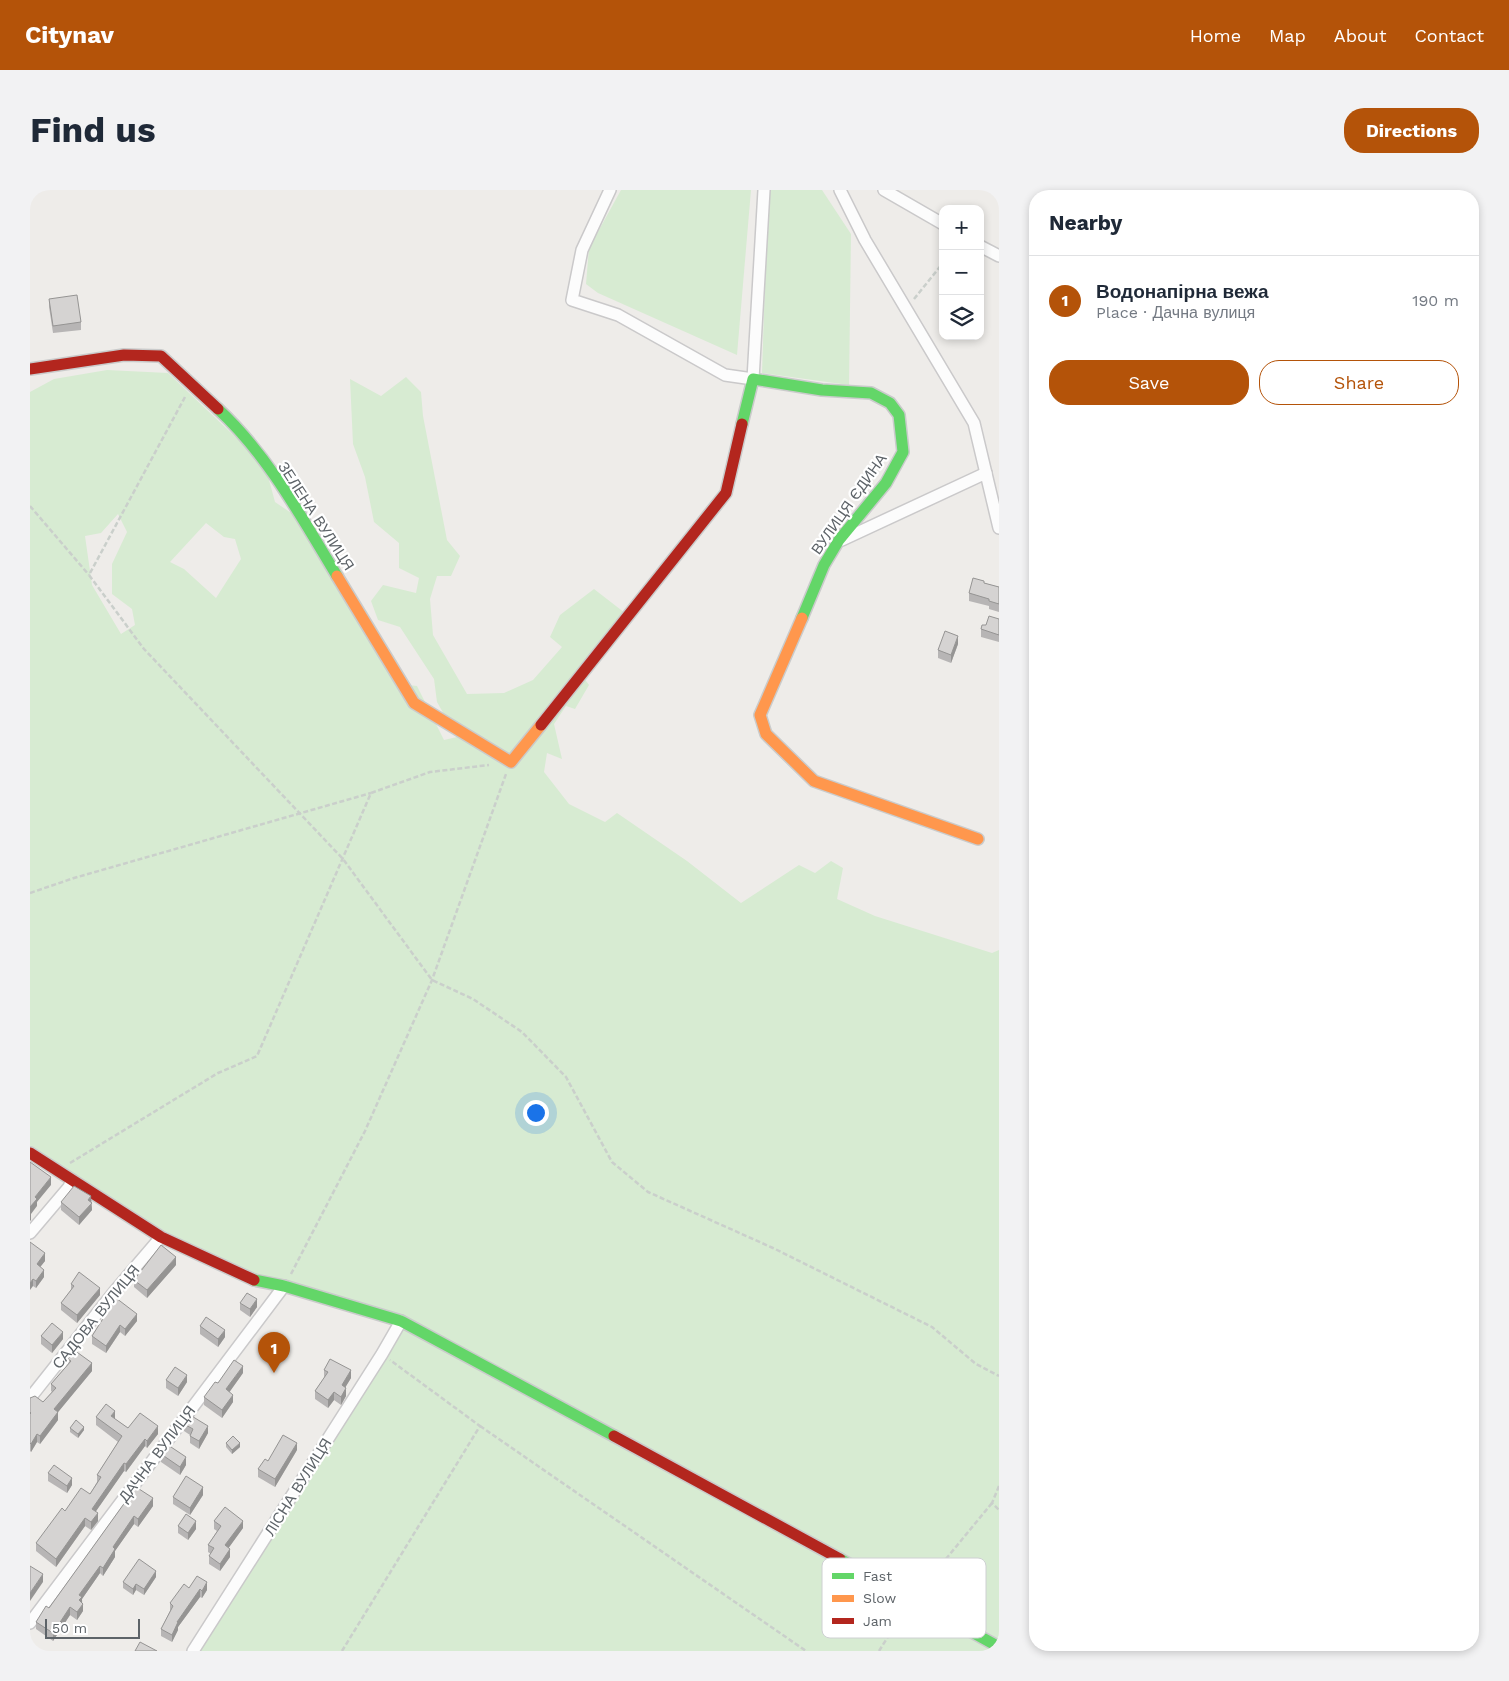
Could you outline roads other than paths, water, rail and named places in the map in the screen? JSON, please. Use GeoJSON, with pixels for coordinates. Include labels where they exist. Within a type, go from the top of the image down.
{"type":"FeatureCollection","features":[{"type":"Feature","properties":{"kind":"street"},"geometry":{"type":"LineString","coordinates":[[610,190],[582,250],[572,300],[618,315],[725,375],[752,379],[764,190]]}},
{"type":"Feature","properties":{"kind":"street"},"geometry":{"type":"LineString","coordinates":[[840,190],[865,240],[974,422],[999,528]]}},
{"type":"Feature","properties":{"kind":"street"},"geometry":{"type":"LineString","coordinates":[[884,190],[939,222]]}},
{"type":"Feature","properties":{"kind":"street"},"geometry":{"type":"LineString","coordinates":[[984,248],[999,256]]}},
{"type":"Feature","properties":{"kind":"street","name":"ЗЕЛЕНА ВУЛИЦЯ"},"geometry":{"type":"LineString","coordinates":[[30,369],[124,355],[161,356],[229,419],[280,482],[414,702],[511,762],[726,493],[752,379]]}},
{"type":"Feature","properties":{"kind":"street","name":"ВУЛИЦЯ ЄДИНА"},"geometry":{"type":"LineString","coordinates":[[752,379],[822,390],[871,393],[890,403],[898,415],[902,433],[902,452],[886,482],[838,541],[824,565],[760,715],[766,734],[814,781],[978,839]]}},
{"type":"Feature","properties":{"kind":"street"},"geometry":{"type":"LineString","coordinates":[[838,541],[986,473]]}},
{"type":"Feature","properties":{"kind":"street"},"geometry":{"type":"LineString","coordinates":[[30,1153],[161,1237],[248,1279],[284,1286],[401,1321],[840,1558]]}},
{"type":"Feature","properties":{"kind":"street"},"geometry":{"type":"LineString","coordinates":[[30,1233],[69,1187],[72,1180]]}},
{"type":"Feature","properties":{"kind":"street","name":"САДОВА ВУЛИЦЯ"},"geometry":{"type":"LineString","coordinates":[[30,1398],[114,1292],[161,1237]]}},
{"type":"Feature","properties":{"kind":"street","name":"ДАЧНА ВУЛИЦЯ"},"geometry":{"type":"LineString","coordinates":[[30,1623],[284,1286]]}},
{"type":"Feature","properties":{"kind":"street","name":"ЛІСНА ВУЛИЦЯ"},"geometry":{"type":"LineString","coordinates":[[193,1651],[382,1354],[401,1321]]}},
{"type":"Feature","properties":{"kind":"street"},"geometry":{"type":"LineString","coordinates":[[983,1638],[999,1647]]}},
{"type":"Feature","properties":{"kind":"place","name":"Водонапірна вежа"},"geometry":{"type":"Point","coordinates":[274,1373]}}]}
